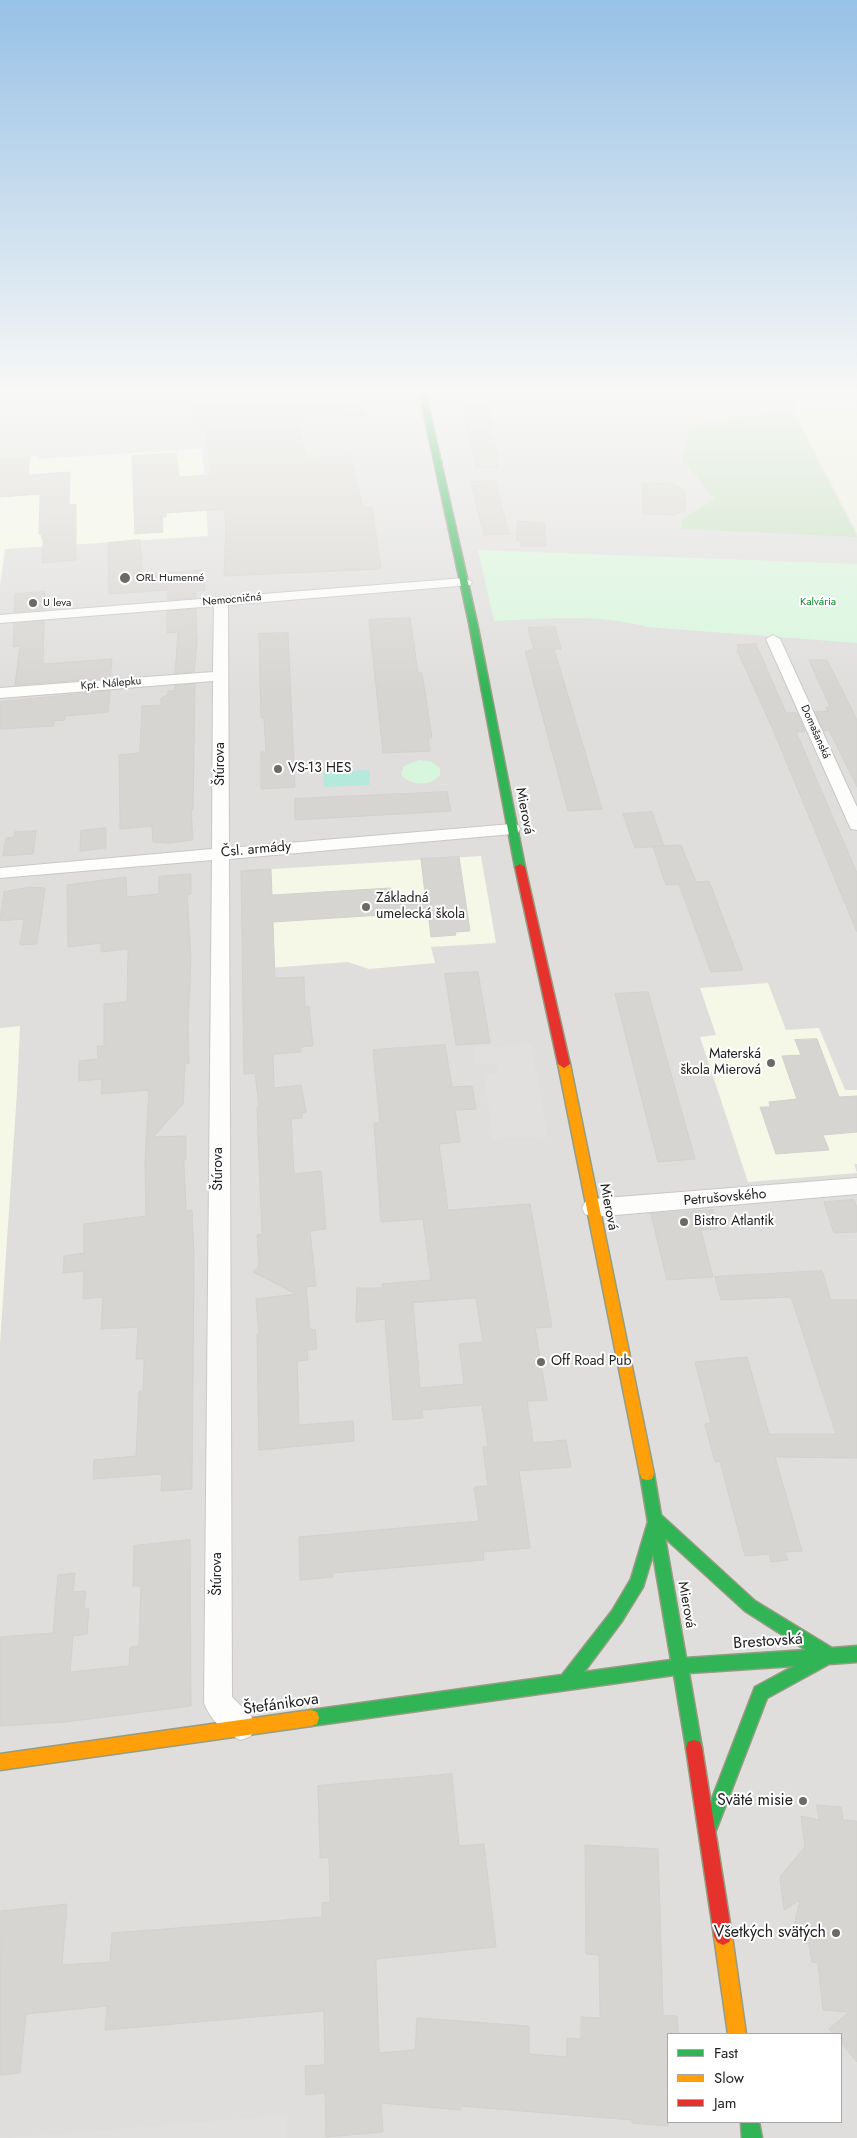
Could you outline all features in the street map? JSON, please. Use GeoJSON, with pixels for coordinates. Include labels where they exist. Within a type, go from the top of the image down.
{"type":"FeatureCollection","features":[{"type":"Feature","properties":{"kind":"main road","name":"Mierová"},"geometry":{"type":"LineString","coordinates":[[444,491],[465,582],[512,829],[569,1084],[656,1520],[708,1830],[737,2033]]}},
{"type":"Feature","properties":{"kind":"main road"},"geometry":{"type":"LineString","coordinates":[[567,1681],[617,1616],[638,1582],[656,1520],[750,1606],[829,1655],[762,1693],[708,1830]]}},
{"type":"Feature","properties":{"kind":"main road","name":"Brestovská"},"geometry":{"type":"LineString","coordinates":[[567,1681],[682,1666],[857,1654]]}},
{"type":"Feature","properties":{"kind":"main road","name":"Štefánikova"},"geometry":{"type":"LineString","coordinates":[[0,1762],[241,1726],[567,1681]]}},
{"type":"Feature","properties":{"kind":"main road"},"geometry":{"type":"LineString","coordinates":[[750,2123],[752,2138]]}},
{"type":"Feature","properties":{"kind":"street","name":"Nemocničná"},"geometry":{"type":"LineString","coordinates":[[0,620],[465,582]]}},
{"type":"Feature","properties":{"kind":"street","name":"Štúrova"},"geometry":{"type":"LineString","coordinates":[[222,601],[218,1703],[241,1726]]}},
{"type":"Feature","properties":{"kind":"street","name":"Domašanská"},"geometry":{"type":"LineString","coordinates":[[773,639],[857,825]]}},
{"type":"Feature","properties":{"kind":"street","name":"Kpt. Nálepku"},"geometry":{"type":"LineString","coordinates":[[0,693],[222,676]]}},
{"type":"Feature","properties":{"kind":"street","name":"Čsl. armády"},"geometry":{"type":"LineString","coordinates":[[0,873],[512,829]]}},
{"type":"Feature","properties":{"kind":"street","name":"Petrušovského"},"geometry":{"type":"LineString","coordinates":[[593,1208],[857,1186]]}},
{"type":"Feature","properties":{"kind":"shaded area"},"geometry":{"type":"Polygon","coordinates":[[[0,491],[835,491],[857,533],[857,2138],[0,2138],[0,491]]]}},
{"type":"Feature","properties":{"kind":"shaded area"},"geometry":{"type":"Polygon","coordinates":[[[0,491],[205,491],[208,536],[5,549],[0,586],[0,491]]]}},
{"type":"Feature","properties":{"kind":"shaded area"},"geometry":{"type":"Polygon","coordinates":[[[835,491],[857,491],[857,533],[835,491]]]}},
{"type":"Feature","properties":{"kind":"shaded area","name":"Základná umelecká škola"},"geometry":{"type":"Polygon","coordinates":[[[481,856],[496,943],[431,947],[435,963],[369,969],[348,962],[242,970],[241,871],[481,856]]]}},
{"type":"Feature","properties":{"kind":"shaded area","name":"Materská škola Mierová"},"geometry":{"type":"Polygon","coordinates":[[[768,983],[786,1030],[819,1028],[845,1090],[857,1090],[857,1164],[854,1164],[857,1173],[748,1182],[700,1037],[716,1035],[700,988],[768,983]]]}},
{"type":"Feature","properties":{"kind":"shaded area"},"geometry":{"type":"Polygon","coordinates":[[[20,1026],[17,1092],[0,1343],[0,1028],[20,1026]]]}},
{"type":"Feature","properties":{"kind":"shaded area"},"geometry":{"type":"Polygon","coordinates":[[[531,1044],[548,1137],[493,1139],[484,1074],[498,1073],[496,1063],[475,1064],[473,1047],[531,1044]]]}},
{"type":"Feature","properties":{"kind":"shaded area"},"geometry":{"type":"Polygon","coordinates":[[[287,2115],[287,2138],[6,2138],[287,2115]]]}},
{"type":"Feature","properties":{"kind":"green space"},"geometry":{"type":"Polygon","coordinates":[[[708,491],[833,491],[857,537],[682,529],[682,519],[715,499],[708,491]]]}},
{"type":"Feature","properties":{"kind":"green space","name":"Kalvária"},"geometry":{"type":"Polygon","coordinates":[[[478,550],[857,564],[857,643],[647,627],[590,618],[494,621],[478,550]]]}},
{"type":"Feature","properties":{"kind":"green space"},"geometry":{"type":"Polygon","coordinates":[[[419,760],[432,762],[440,768],[440,775],[432,781],[422,784],[412,782],[403,777],[401,774],[404,766],[419,760]]]}},
{"type":"Feature","properties":{"kind":"green space"},"geometry":{"type":"Polygon","coordinates":[[[369,770],[370,785],[324,787],[323,772],[369,770]]]}},
{"type":"Feature","properties":{"kind":"building"},"geometry":{"type":"Polygon","coordinates":[[[0,491],[69,491],[69,505],[76,504],[76,560],[42,563],[43,541],[41,534],[39,534],[40,494],[0,497],[0,491]]]}},
{"type":"Feature","properties":{"kind":"building"},"geometry":{"type":"Polygon","coordinates":[[[133,491],[359,491],[363,507],[372,507],[381,569],[224,576],[226,527],[224,509],[166,513],[166,517],[162,517],[163,532],[135,534],[133,491]]]}},
{"type":"Feature","properties":{"kind":"building"},"geometry":{"type":"Polygon","coordinates":[[[473,491],[498,491],[509,534],[484,535],[473,491]]]}},
{"type":"Feature","properties":{"kind":"building"},"geometry":{"type":"Polygon","coordinates":[[[643,491],[684,491],[686,510],[674,515],[643,514],[643,491]]]}},
{"type":"Feature","properties":{"kind":"building"},"geometry":{"type":"Polygon","coordinates":[[[518,521],[545,523],[546,546],[520,546],[520,541],[517,541],[518,521]]]}},
{"type":"Feature","properties":{"kind":"building"},"geometry":{"type":"Polygon","coordinates":[[[140,540],[142,574],[203,570],[205,590],[196,591],[196,598],[168,600],[168,590],[109,594],[108,543],[140,540]]]}},
{"type":"Feature","properties":{"kind":"building"},"geometry":{"type":"Polygon","coordinates":[[[45,592],[44,610],[14,612],[15,594],[45,592]]]}},
{"type":"Feature","properties":{"kind":"building"},"geometry":{"type":"Polygon","coordinates":[[[196,609],[197,643],[194,672],[175,673],[178,632],[167,633],[167,612],[196,609]]]}},
{"type":"Feature","properties":{"kind":"building"},"geometry":{"type":"Polygon","coordinates":[[[410,618],[418,673],[422,673],[432,738],[428,738],[430,751],[383,753],[369,620],[410,618]]]}},
{"type":"Feature","properties":{"kind":"building"},"geometry":{"type":"Polygon","coordinates":[[[44,621],[43,664],[112,659],[110,678],[15,685],[20,646],[13,647],[14,624],[44,621]]]}},
{"type":"Feature","properties":{"kind":"building"},"geometry":{"type":"Polygon","coordinates":[[[555,627],[561,649],[554,649],[602,809],[568,811],[525,651],[534,650],[528,628],[555,627]]]}},
{"type":"Feature","properties":{"kind":"building"},"geometry":{"type":"Polygon","coordinates":[[[288,633],[295,787],[261,789],[261,752],[266,752],[264,718],[261,718],[259,634],[288,633]]]}},
{"type":"Feature","properties":{"kind":"building"},"geometry":{"type":"Polygon","coordinates":[[[756,644],[786,713],[797,713],[805,732],[796,732],[857,873],[857,932],[771,725],[737,650],[739,650],[737,645],[756,644]]]}},
{"type":"Feature","properties":{"kind":"building"},"geometry":{"type":"Polygon","coordinates":[[[809,660],[827,660],[857,720],[857,787],[829,730],[824,731],[815,712],[828,711],[826,707],[830,707],[809,660]]]}},
{"type":"Feature","properties":{"kind":"building"},"geometry":{"type":"Polygon","coordinates":[[[195,684],[193,810],[191,810],[193,840],[168,843],[153,842],[152,826],[120,829],[119,755],[140,753],[142,706],[161,705],[161,698],[168,695],[168,691],[174,691],[175,686],[195,684]]]}},
{"type":"Feature","properties":{"kind":"building"},"geometry":{"type":"Polygon","coordinates":[[[110,691],[108,712],[65,716],[65,720],[54,721],[54,726],[0,729],[0,702],[110,691]]]}},
{"type":"Feature","properties":{"kind":"building"},"geometry":{"type":"Polygon","coordinates":[[[447,792],[451,811],[295,820],[295,799],[447,792]]]}},
{"type":"Feature","properties":{"kind":"building"},"geometry":{"type":"Polygon","coordinates":[[[652,812],[664,846],[681,845],[696,882],[709,881],[743,970],[711,972],[679,884],[666,885],[653,847],[663,846],[635,848],[623,814],[652,812]]]}},
{"type":"Feature","properties":{"kind":"building"},"geometry":{"type":"Polygon","coordinates":[[[106,828],[106,848],[80,851],[81,831],[106,828]]]}},
{"type":"Feature","properties":{"kind":"building"},"geometry":{"type":"Polygon","coordinates":[[[36,831],[33,854],[3,856],[6,838],[14,837],[15,832],[36,831]]]}},
{"type":"Feature","properties":{"kind":"building"},"geometry":{"type":"Polygon","coordinates":[[[459,857],[470,931],[455,932],[456,935],[431,937],[428,912],[273,922],[275,978],[304,977],[305,1007],[309,1006],[313,1046],[301,1047],[301,1052],[273,1054],[274,1088],[301,1085],[306,1112],[302,1113],[302,1118],[291,1119],[294,1174],[321,1171],[326,1229],[310,1231],[316,1286],[306,1287],[310,1330],[315,1329],[317,1349],[307,1350],[308,1360],[297,1361],[299,1425],[353,1421],[354,1441],[259,1450],[257,1335],[259,1335],[256,1299],[296,1294],[253,1272],[259,1266],[257,1235],[262,1234],[257,1108],[259,1106],[255,1073],[244,1074],[241,871],[271,869],[272,895],[391,888],[392,896],[425,894],[421,859],[459,857]]]}},
{"type":"Feature","properties":{"kind":"building"},"geometry":{"type":"Polygon","coordinates":[[[191,874],[191,894],[187,895],[191,959],[188,1024],[189,1063],[185,1064],[183,1104],[153,1137],[186,1136],[186,1159],[184,1159],[186,1211],[192,1210],[194,1258],[192,1489],[161,1491],[162,1474],[93,1479],[94,1460],[136,1456],[139,1391],[143,1391],[144,1359],[136,1359],[138,1327],[101,1329],[103,1297],[83,1299],[84,1271],[63,1273],[64,1256],[84,1253],[84,1224],[146,1216],[145,1162],[149,1090],[101,1094],[102,1079],[79,1081],[79,1061],[98,1059],[97,1046],[104,1046],[104,1004],[127,1002],[128,949],[101,952],[101,943],[68,947],[67,885],[126,877],[127,897],[159,894],[159,877],[191,874]]]}},
{"type":"Feature","properties":{"kind":"building"},"geometry":{"type":"Polygon","coordinates":[[[30,887],[45,888],[37,944],[20,945],[24,919],[0,921],[4,892],[30,887]]]}},
{"type":"Feature","properties":{"kind":"building"},"geometry":{"type":"Polygon","coordinates":[[[478,972],[490,1043],[456,1045],[445,974],[478,972]]]}},
{"type":"Feature","properties":{"kind":"building"},"geometry":{"type":"Polygon","coordinates":[[[648,992],[695,1159],[658,1162],[615,994],[648,992]]]}},
{"type":"Feature","properties":{"kind":"building"},"geometry":{"type":"Polygon","coordinates":[[[817,1039],[839,1097],[857,1096],[857,1132],[823,1135],[829,1150],[776,1154],[760,1107],[770,1107],[769,1102],[797,1099],[782,1056],[801,1055],[795,1040],[817,1039]]]}},
{"type":"Feature","properties":{"kind":"building"},"geometry":{"type":"Polygon","coordinates":[[[445,1045],[452,1087],[472,1086],[476,1109],[455,1110],[460,1142],[439,1144],[448,1210],[530,1204],[552,1327],[535,1328],[547,1400],[527,1401],[533,1443],[566,1440],[571,1467],[519,1471],[530,1548],[483,1552],[484,1560],[333,1573],[333,1577],[300,1580],[299,1537],[479,1521],[474,1487],[488,1486],[483,1447],[488,1447],[482,1405],[422,1410],[423,1418],[393,1420],[385,1319],[356,1322],[357,1288],[383,1288],[382,1284],[431,1280],[423,1219],[381,1222],[374,1123],[380,1123],[373,1050],[445,1045]],[[476,1298],[413,1303],[420,1388],[464,1384],[459,1344],[483,1342],[476,1298]]]}},
{"type":"Feature","properties":{"kind":"building"},"geometry":{"type":"Polygon","coordinates":[[[854,1200],[857,1207],[857,1232],[834,1233],[824,1202],[854,1200]]]}},
{"type":"Feature","properties":{"kind":"building"},"geometry":{"type":"Polygon","coordinates":[[[713,1210],[718,1229],[701,1230],[713,1277],[667,1280],[651,1214],[713,1210]]]}},
{"type":"Feature","properties":{"kind":"building"},"geometry":{"type":"Polygon","coordinates":[[[822,1271],[831,1300],[857,1300],[857,1458],[775,1457],[802,1551],[785,1552],[788,1560],[771,1562],[769,1554],[745,1556],[720,1461],[715,1462],[705,1424],[711,1423],[695,1362],[747,1357],[769,1434],[836,1434],[791,1297],[721,1300],[715,1277],[822,1271]]]}},
{"type":"Feature","properties":{"kind":"building"},"geometry":{"type":"Polygon","coordinates":[[[190,1540],[191,1706],[65,1722],[0,1726],[0,1637],[53,1633],[58,1575],[75,1573],[73,1592],[86,1591],[84,1609],[89,1609],[87,1634],[73,1636],[70,1672],[129,1666],[130,1647],[139,1646],[141,1586],[133,1586],[134,1546],[190,1540]]]}},
{"type":"Feature","properties":{"kind":"building"},"geometry":{"type":"Polygon","coordinates":[[[452,1774],[459,1846],[484,1844],[496,1947],[376,1959],[379,2053],[415,2050],[417,2018],[529,2026],[529,2054],[567,2057],[567,2038],[581,2039],[581,2017],[600,2018],[599,1955],[586,1954],[585,1845],[658,1849],[663,2015],[677,2016],[678,2033],[667,2033],[668,2126],[632,2123],[632,2120],[461,2106],[461,2110],[381,2103],[383,2132],[326,2137],[325,2093],[306,2095],[305,2066],[325,2065],[324,2011],[105,2030],[107,2006],[26,2014],[20,2073],[0,2075],[1,1911],[67,1904],[62,1965],[110,1962],[112,1933],[322,1917],[322,1903],[330,1902],[329,1857],[320,1858],[318,1786],[452,1774]]]}},
{"type":"Feature","properties":{"kind":"building","name":"Všetkých svätých"},"geometry":{"type":"Polygon","coordinates":[[[817,1805],[841,1807],[843,1820],[857,1821],[857,2062],[842,2044],[842,2033],[832,2033],[829,2029],[849,2012],[823,2010],[818,1963],[812,1962],[809,1945],[792,1935],[800,1900],[784,1910],[780,1877],[805,1847],[801,1816],[819,1820],[817,1805]]]}},
{"type":"Feature","properties":{"kind":"traffic: fast"},"geometry":{"type":"LineString","coordinates":[[444,491],[473,623],[520,867]]}},
{"type":"Feature","properties":{"kind":"traffic: fast"},"geometry":{"type":"LineString","coordinates":[[647,1474],[694,1748]]}},
{"type":"Feature","properties":{"kind":"traffic: fast"},"geometry":{"type":"LineString","coordinates":[[656,1520],[750,1606],[829,1655]]}},
{"type":"Feature","properties":{"kind":"traffic: fast"},"geometry":{"type":"LineString","coordinates":[[567,1681],[617,1616],[638,1582],[654,1525]]}},
{"type":"Feature","properties":{"kind":"traffic: fast"},"geometry":{"type":"LineString","coordinates":[[681,1666],[857,1654]]}},
{"type":"Feature","properties":{"kind":"traffic: fast"},"geometry":{"type":"LineString","coordinates":[[709,1827],[761,1693],[829,1655]]}},
{"type":"Feature","properties":{"kind":"traffic: fast"},"geometry":{"type":"LineString","coordinates":[[311,1718],[681,1666]]}},
{"type":"Feature","properties":{"kind":"traffic: fast"},"geometry":{"type":"LineString","coordinates":[[750,2123],[752,2138]]}},
{"type":"Feature","properties":{"kind":"traffic: slow"},"geometry":{"type":"LineString","coordinates":[[564,1064],[647,1474]]}},
{"type":"Feature","properties":{"kind":"traffic: slow"},"geometry":{"type":"LineString","coordinates":[[0,1762],[311,1718]]}},
{"type":"Feature","properties":{"kind":"traffic: slow"},"geometry":{"type":"LineString","coordinates":[[723,1936],[737,2033]]}},
{"type":"Feature","properties":{"kind":"traffic: jam"},"geometry":{"type":"LineString","coordinates":[[520,867],[564,1064]]}},
{"type":"Feature","properties":{"kind":"traffic: jam"},"geometry":{"type":"LineString","coordinates":[[694,1748],[723,1936]]}},
{"type":"Feature","properties":{"kind":"place","name":"ORL Humenné"},"geometry":{"type":"Point","coordinates":[125,578]}},
{"type":"Feature","properties":{"kind":"place","name":"U leva"},"geometry":{"type":"Point","coordinates":[33,603]}},
{"type":"Feature","properties":{"kind":"place","name":"VS-13 HES"},"geometry":{"type":"Point","coordinates":[278,769]}},
{"type":"Feature","properties":{"kind":"place","name":"Základná umelecká škola"},"geometry":{"type":"Point","coordinates":[366,907]}},
{"type":"Feature","properties":{"kind":"place","name":"Materská škola Mierová"},"geometry":{"type":"Point","coordinates":[771,1063]}},
{"type":"Feature","properties":{"kind":"place","name":"Bistro Atlantik"},"geometry":{"type":"Point","coordinates":[684,1222]}},
{"type":"Feature","properties":{"kind":"place","name":"Off Road Pub"},"geometry":{"type":"Point","coordinates":[541,1362]}},
{"type":"Feature","properties":{"kind":"place","name":"Sväté misie"},"geometry":{"type":"Point","coordinates":[803,1801]}},
{"type":"Feature","properties":{"kind":"place","name":"Všetkých svätých"},"geometry":{"type":"Point","coordinates":[836,1933]}}]}
